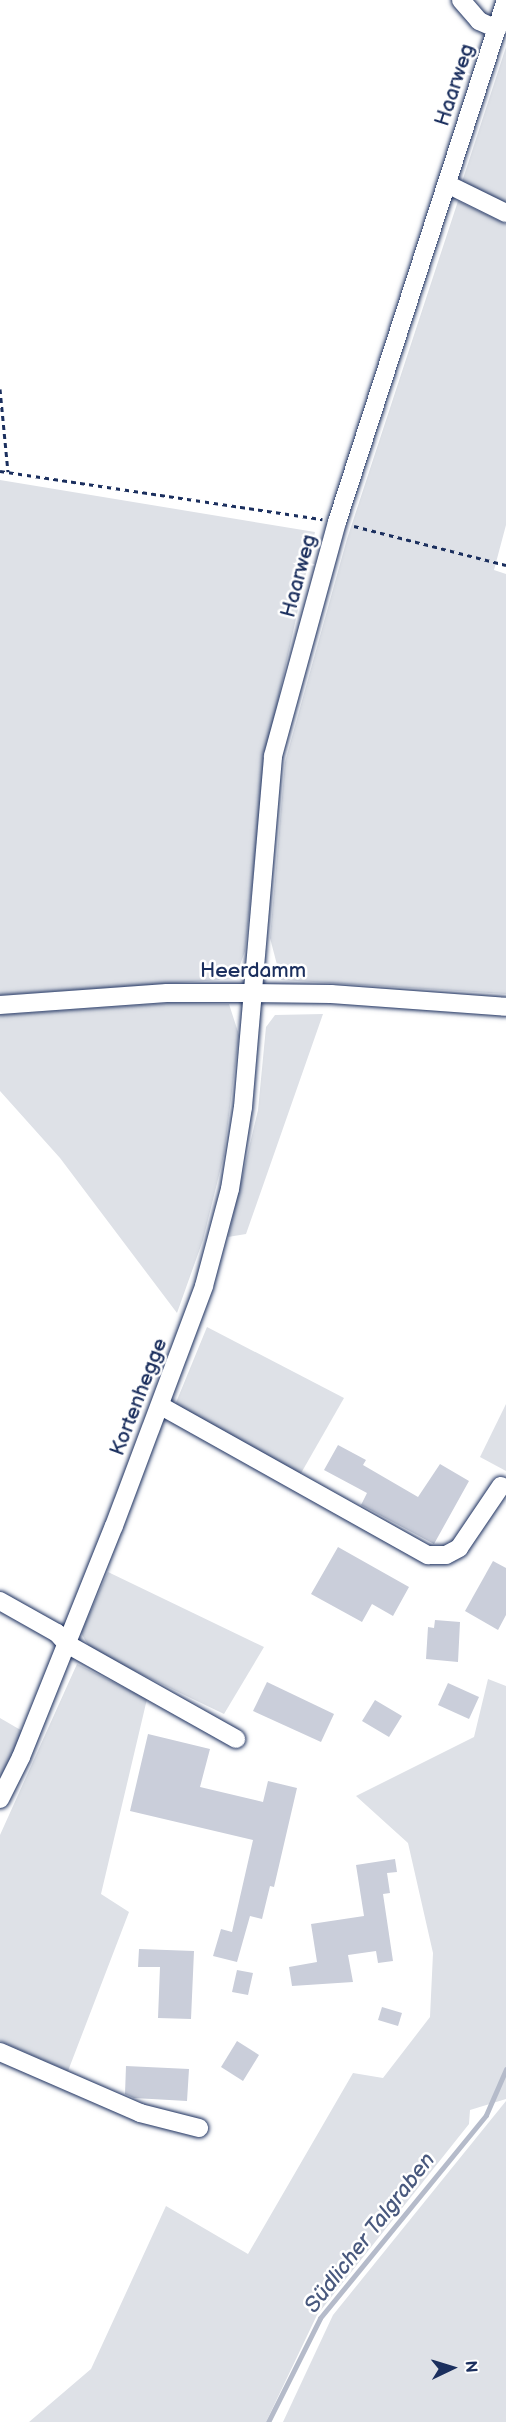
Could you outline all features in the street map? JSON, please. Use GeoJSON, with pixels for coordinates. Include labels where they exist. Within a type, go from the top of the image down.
{"type":"FeatureCollection","features":[{"type":"Feature","properties":{"kind":"street"},"geometry":{"type":"LineString","coordinates":[[461,0],[479,21],[496,29]]}},
{"type":"Feature","properties":{"kind":"street","name":"Haarweg"},"geometry":{"type":"LineString","coordinates":[[250,993],[273,756],[337,522],[506,0]]}},
{"type":"Feature","properties":{"kind":"street"},"geometry":{"type":"LineString","coordinates":[[447,184],[506,213]]}},
{"type":"Feature","properties":{"kind":"street","name":"Heerdamm"},"geometry":{"type":"LineString","coordinates":[[0,1005],[167,993],[250,993],[331,994],[506,1008]]}},
{"type":"Feature","properties":{"kind":"street","name":"Kortenhegge"},"geometry":{"type":"LineString","coordinates":[[0,1798],[67,1644],[204,1286],[230,1189],[243,1107],[250,993]]}},
{"type":"Feature","properties":{"kind":"street"},"geometry":{"type":"LineString","coordinates":[[160,1406],[428,1556],[446,1555],[459,1548],[501,1486]]}},
{"type":"Feature","properties":{"kind":"street"},"geometry":{"type":"LineString","coordinates":[[0,1601],[57,1633],[67,1644],[236,1738]]}},
{"type":"Feature","properties":{"kind":"street"},"geometry":{"type":"LineString","coordinates":[[0,2052],[140,2113],[199,2128]]}},
{"type":"Feature","properties":{"kind":"path"},"geometry":{"type":"LineString","coordinates":[[0,389],[8,472]]}},
{"type":"Feature","properties":{"kind":"path"},"geometry":{"type":"LineString","coordinates":[[0,471],[337,522],[506,565]]}},
{"type":"Feature","properties":{"kind":"shaded area"},"geometry":{"type":"Polygon","coordinates":[[[506,47],[506,207],[461,185],[506,47]]]}},
{"type":"Feature","properties":{"kind":"shaded area"},"geometry":{"type":"Polygon","coordinates":[[[458,201],[506,224],[506,525],[494,570],[506,574],[506,994],[281,980],[270,938],[285,762],[347,539],[458,201]]]}},
{"type":"Feature","properties":{"kind":"shaded area"},"geometry":{"type":"Polygon","coordinates":[[[0,480],[315,532],[266,755],[245,951],[235,979],[0,995],[0,480]]]}},
{"type":"Feature","properties":{"kind":"shaded area"},"geometry":{"type":"Polygon","coordinates":[[[171,1003],[229,1004],[239,1035],[224,1155],[203,1240],[177,1313],[60,1158],[0,1091],[0,1015],[171,1003]]]}},
{"type":"Feature","properties":{"kind":"shaded area"},"geometry":{"type":"Polygon","coordinates":[[[323,1014],[246,1234],[228,1237],[258,1110],[266,1027],[275,1015],[323,1014]]]}},
{"type":"Feature","properties":{"kind":"shaded area"},"geometry":{"type":"Polygon","coordinates":[[[207,1327],[344,1398],[300,1475],[175,1405],[207,1327]]]}},
{"type":"Feature","properties":{"kind":"shaded area"},"geometry":{"type":"Polygon","coordinates":[[[506,1404],[506,1471],[480,1457],[506,1404]]]}},
{"type":"Feature","properties":{"kind":"shaded area"},"geometry":{"type":"Polygon","coordinates":[[[108,1572],[264,1647],[224,1714],[91,1650],[81,1633],[108,1572]]]}},
{"type":"Feature","properties":{"kind":"shaded area"},"geometry":{"type":"Polygon","coordinates":[[[77,1664],[147,1699],[101,1894],[129,1912],[68,2071],[0,2041],[0,1835],[77,1664]]]}},
{"type":"Feature","properties":{"kind":"shaded area"},"geometry":{"type":"Polygon","coordinates":[[[488,1679],[506,1686],[506,2099],[470,2110],[469,2124],[317,2315],[266,2422],[29,2422],[91,2369],[166,2206],[248,2254],[353,2073],[383,2078],[430,2017],[433,1953],[408,1843],[356,1796],[474,1737],[488,1679]]]}},
{"type":"Feature","properties":{"kind":"shaded area"},"geometry":{"type":"Polygon","coordinates":[[[0,1718],[24,1732],[0,1778],[0,1718]]]}},
{"type":"Feature","properties":{"kind":"shaded area"},"geometry":{"type":"Polygon","coordinates":[[[506,2101],[506,2422],[283,2422],[333,2315],[506,2101]]]}},
{"type":"Feature","properties":{"kind":"building"},"geometry":{"type":"Polygon","coordinates":[[[338,1445],[366,1460],[363,1465],[418,1497],[440,1464],[469,1481],[434,1544],[361,1505],[367,1493],[324,1470],[338,1445]]]}},
{"type":"Feature","properties":{"kind":"building"},"geometry":{"type":"Polygon","coordinates":[[[338,1547],[409,1587],[393,1616],[372,1604],[362,1622],[311,1594],[338,1547]]]}},
{"type":"Feature","properties":{"kind":"building"},"geometry":{"type":"Polygon","coordinates":[[[493,1561],[506,1568],[506,1615],[498,1630],[465,1611],[493,1561]]]}},
{"type":"Feature","properties":{"kind":"building"},"geometry":{"type":"Polygon","coordinates":[[[435,1620],[460,1622],[458,1662],[426,1659],[428,1627],[434,1628],[435,1620]]]}},
{"type":"Feature","properties":{"kind":"building"},"geometry":{"type":"Polygon","coordinates":[[[267,1682],[334,1714],[321,1742],[253,1711],[267,1682]]]}},
{"type":"Feature","properties":{"kind":"building"},"geometry":{"type":"Polygon","coordinates":[[[448,1683],[479,1697],[469,1719],[438,1705],[448,1683]]]}},
{"type":"Feature","properties":{"kind":"building"},"geometry":{"type":"Polygon","coordinates":[[[375,1700],[402,1716],[389,1737],[362,1721],[375,1700]]]}},
{"type":"Feature","properties":{"kind":"building"},"geometry":{"type":"Polygon","coordinates":[[[148,1734],[210,1749],[200,1787],[263,1802],[268,1781],[297,1788],[274,1887],[270,1886],[262,1919],[250,1916],[237,1962],[213,1956],[221,1929],[232,1932],[253,1840],[130,1811],[148,1734]]]}},
{"type":"Feature","properties":{"kind":"building"},"geometry":{"type":"Polygon","coordinates":[[[395,1859],[397,1872],[387,1873],[390,1893],[383,1894],[393,1961],[378,1963],[376,1951],[348,1955],[353,1982],[292,1986],[289,1967],[317,1962],[311,1924],[364,1916],[356,1865],[395,1859]]]}},
{"type":"Feature","properties":{"kind":"building"},"geometry":{"type":"Polygon","coordinates":[[[139,1949],[194,1951],[191,2019],[158,2018],[160,1967],[138,1967],[139,1949]]]}},
{"type":"Feature","properties":{"kind":"building"},"geometry":{"type":"Polygon","coordinates":[[[237,1970],[253,1973],[248,1995],[232,1992],[237,1970]]]}},
{"type":"Feature","properties":{"kind":"building"},"geometry":{"type":"Polygon","coordinates":[[[382,2007],[402,2013],[398,2026],[378,2020],[382,2007]]]}},
{"type":"Feature","properties":{"kind":"building"},"geometry":{"type":"Polygon","coordinates":[[[237,2041],[259,2055],[243,2081],[221,2067],[237,2041]]]}},
{"type":"Feature","properties":{"kind":"building"},"geometry":{"type":"Polygon","coordinates":[[[126,2066],[189,2069],[187,2101],[134,2098],[125,2094],[126,2066]]]}},
{"type":"Feature","properties":{"kind":"waterway","name":"Südlicher Talgraben"},"geometry":{"type":"LineString","coordinates":[[268,2422],[320,2318],[486,2115],[506,2069]]}}]}
